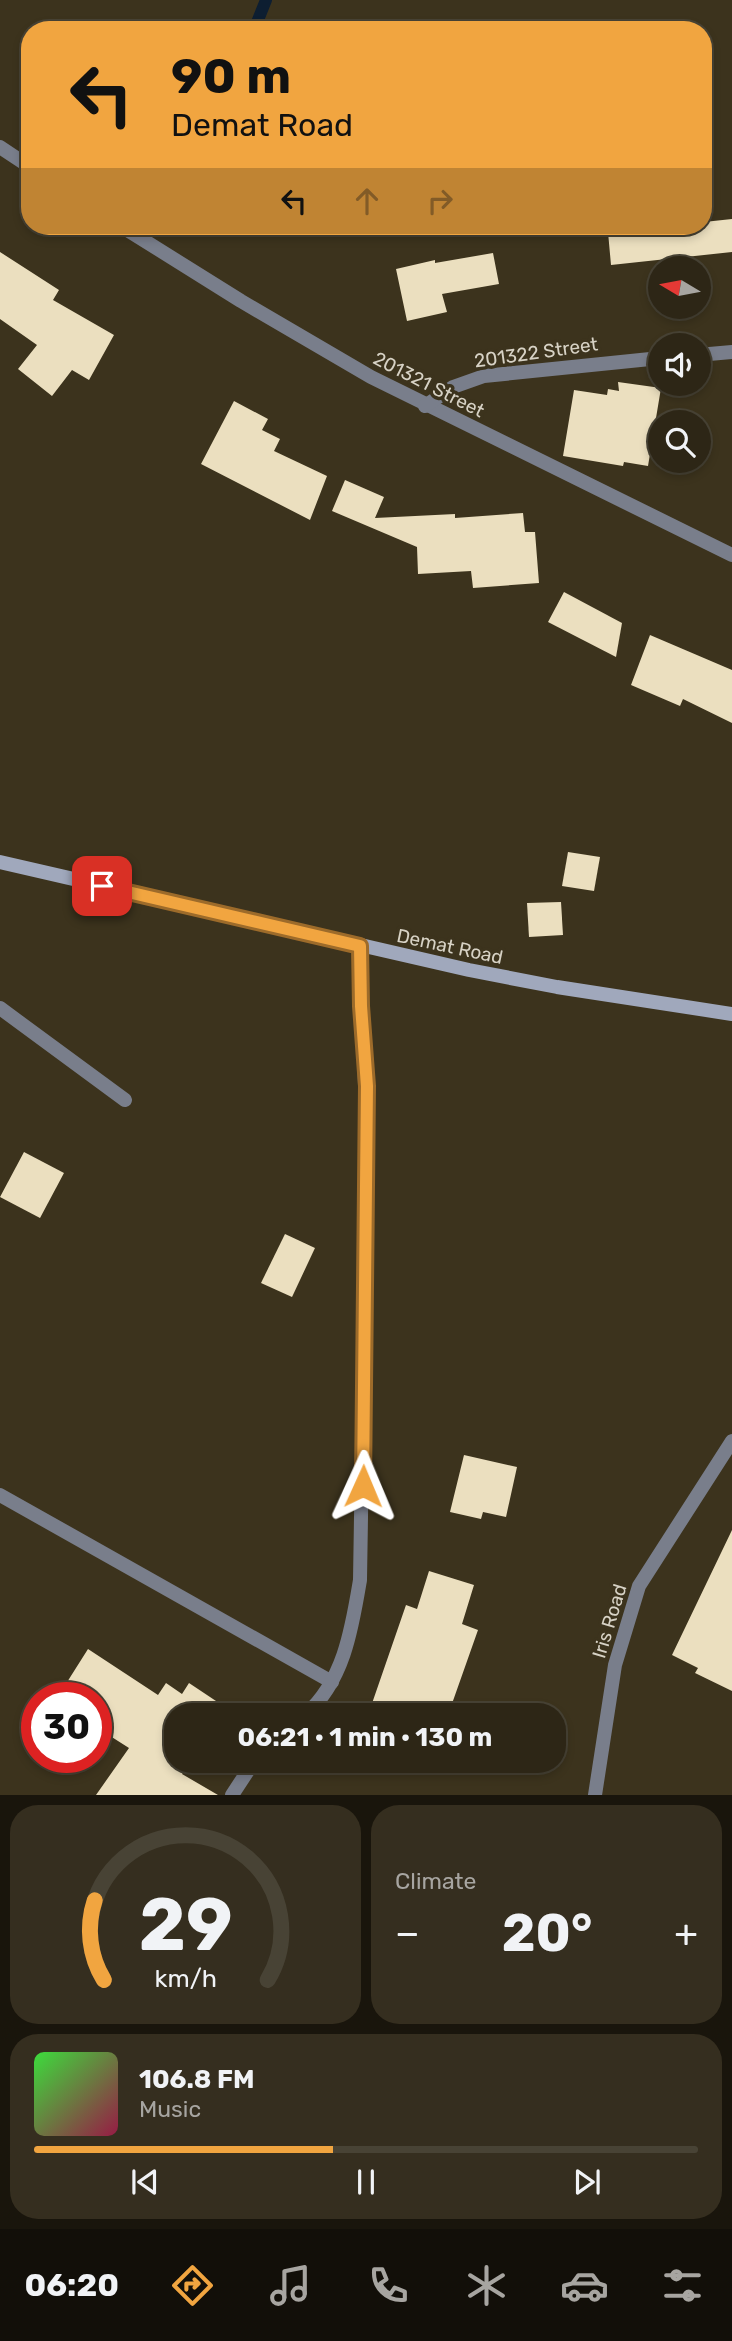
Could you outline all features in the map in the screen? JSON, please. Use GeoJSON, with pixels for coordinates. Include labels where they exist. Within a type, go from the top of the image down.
{"type":"FeatureCollection","features":[{"type":"Feature","properties":{"kind":"street"},"geometry":{"type":"LineString","coordinates":[[0,148],[21,161]]}},
{"type":"Feature","properties":{"kind":"street","name":"201321 Street"},"geometry":{"type":"LineString","coordinates":[[135,235],[241,301],[425,406],[732,555]]}},
{"type":"Feature","properties":{"kind":"street"},"geometry":{"type":"LineString","coordinates":[[711,354],[732,352]]}},
{"type":"Feature","properties":{"kind":"street","name":"201322 Street"},"geometry":{"type":"LineString","coordinates":[[425,406],[453,387],[484,376],[648,359]]}},
{"type":"Feature","properties":{"kind":"street","name":"Demat Road"},"geometry":{"type":"LineString","coordinates":[[0,862],[360,946],[557,987],[732,1014]]}},
{"type":"Feature","properties":{"kind":"street"},"geometry":{"type":"LineString","coordinates":[[317,1703],[332,1682],[348,1642],[360,1567],[367,1086],[360,946]]}},
{"type":"Feature","properties":{"kind":"street"},"geometry":{"type":"LineString","coordinates":[[0,1008],[125,1100]]}},
{"type":"Feature","properties":{"kind":"street","name":"Iris Road"},"geometry":{"type":"LineString","coordinates":[[595,1795],[615,1665],[639,1586],[732,1441]]}},
{"type":"Feature","properties":{"kind":"street"},"geometry":{"type":"LineString","coordinates":[[0,1495],[332,1682]]}},
{"type":"Feature","properties":{"kind":"street"},"geometry":{"type":"LineString","coordinates":[[232,1795],[246,1773]]}},
{"type":"Feature","properties":{"kind":"building"},"geometry":{"type":"Polygon","coordinates":[[[732,219],[732,252],[695,256],[648,256],[648,261],[611,265],[608,235],[712,235],[712,221],[732,219]]]}},
{"type":"Feature","properties":{"kind":"building"},"geometry":{"type":"Polygon","coordinates":[[[0,252],[59,290],[53,300],[114,335],[89,380],[72,370],[52,396],[18,369],[37,345],[0,319],[0,252]]]}},
{"type":"Feature","properties":{"kind":"building"},"geometry":{"type":"Polygon","coordinates":[[[493,253],[499,284],[442,294],[447,312],[407,321],[396,269],[435,260],[435,263],[493,253]]]}},
{"type":"Feature","properties":{"kind":"building"},"geometry":{"type":"Polygon","coordinates":[[[618,382],[648,386],[648,396],[660,396],[657,410],[648,410],[648,466],[624,462],[623,466],[563,456],[574,390],[607,395],[608,389],[619,391],[618,382]]]}},
{"type":"Feature","properties":{"kind":"building"},"geometry":{"type":"Polygon","coordinates":[[[234,401],[268,419],[262,430],[280,439],[274,451],[327,476],[310,520],[201,464],[234,401]]]}},
{"type":"Feature","properties":{"kind":"building"},"geometry":{"type":"Polygon","coordinates":[[[345,480],[384,497],[375,518],[455,514],[455,518],[523,513],[525,532],[535,532],[539,583],[473,588],[471,571],[418,574],[417,547],[332,511],[345,480]]]}},
{"type":"Feature","properties":{"kind":"building"},"geometry":{"type":"Polygon","coordinates":[[[564,592],[622,623],[616,657],[548,622],[564,592]]]}},
{"type":"Feature","properties":{"kind":"building"},"geometry":{"type":"Polygon","coordinates":[[[650,635],[732,670],[732,723],[683,699],[680,706],[631,685],[650,635]]]}},
{"type":"Feature","properties":{"kind":"building"},"geometry":{"type":"Polygon","coordinates":[[[568,852],[600,857],[594,891],[562,886],[568,852]]]}},
{"type":"Feature","properties":{"kind":"building"},"geometry":{"type":"Polygon","coordinates":[[[561,902],[563,935],[529,937],[527,903],[561,902]]]}},
{"type":"Feature","properties":{"kind":"building"},"geometry":{"type":"Polygon","coordinates":[[[24,1152],[64,1173],[40,1218],[0,1197],[24,1152]]]}},
{"type":"Feature","properties":{"kind":"building"},"geometry":{"type":"Polygon","coordinates":[[[285,1234],[315,1248],[292,1297],[261,1283],[285,1234]]]}},
{"type":"Feature","properties":{"kind":"building"},"geometry":{"type":"Polygon","coordinates":[[[464,1455],[517,1467],[506,1517],[483,1512],[481,1519],[450,1512],[464,1455]]]}},
{"type":"Feature","properties":{"kind":"building"},"geometry":{"type":"Polygon","coordinates":[[[732,1530],[732,1691],[695,1673],[698,1668],[672,1655],[732,1530]]]}},
{"type":"Feature","properties":{"kind":"building"},"geometry":{"type":"Polygon","coordinates":[[[429,1571],[474,1585],[462,1624],[478,1630],[452,1703],[372,1703],[406,1605],[417,1609],[429,1571]]]}},
{"type":"Feature","properties":{"kind":"building"},"geometry":{"type":"Polygon","coordinates":[[[88,1649],[158,1695],[166,1683],[182,1694],[189,1683],[219,1703],[164,1703],[164,1773],[183,1773],[218,1795],[96,1795],[129,1748],[112,1737],[112,1682],[67,1682],[88,1649]]]}},
{"type":"Feature","properties":{"kind":"waterway"},"geometry":{"type":"LineString","coordinates":[[258,21],[266,0]]}},
{"type":"Feature","properties":{"kind":"route"},"geometry":{"type":"LineString","coordinates":[[102,886],[360,946],[367,1086],[362,1371],[363,1486]]}}]}
